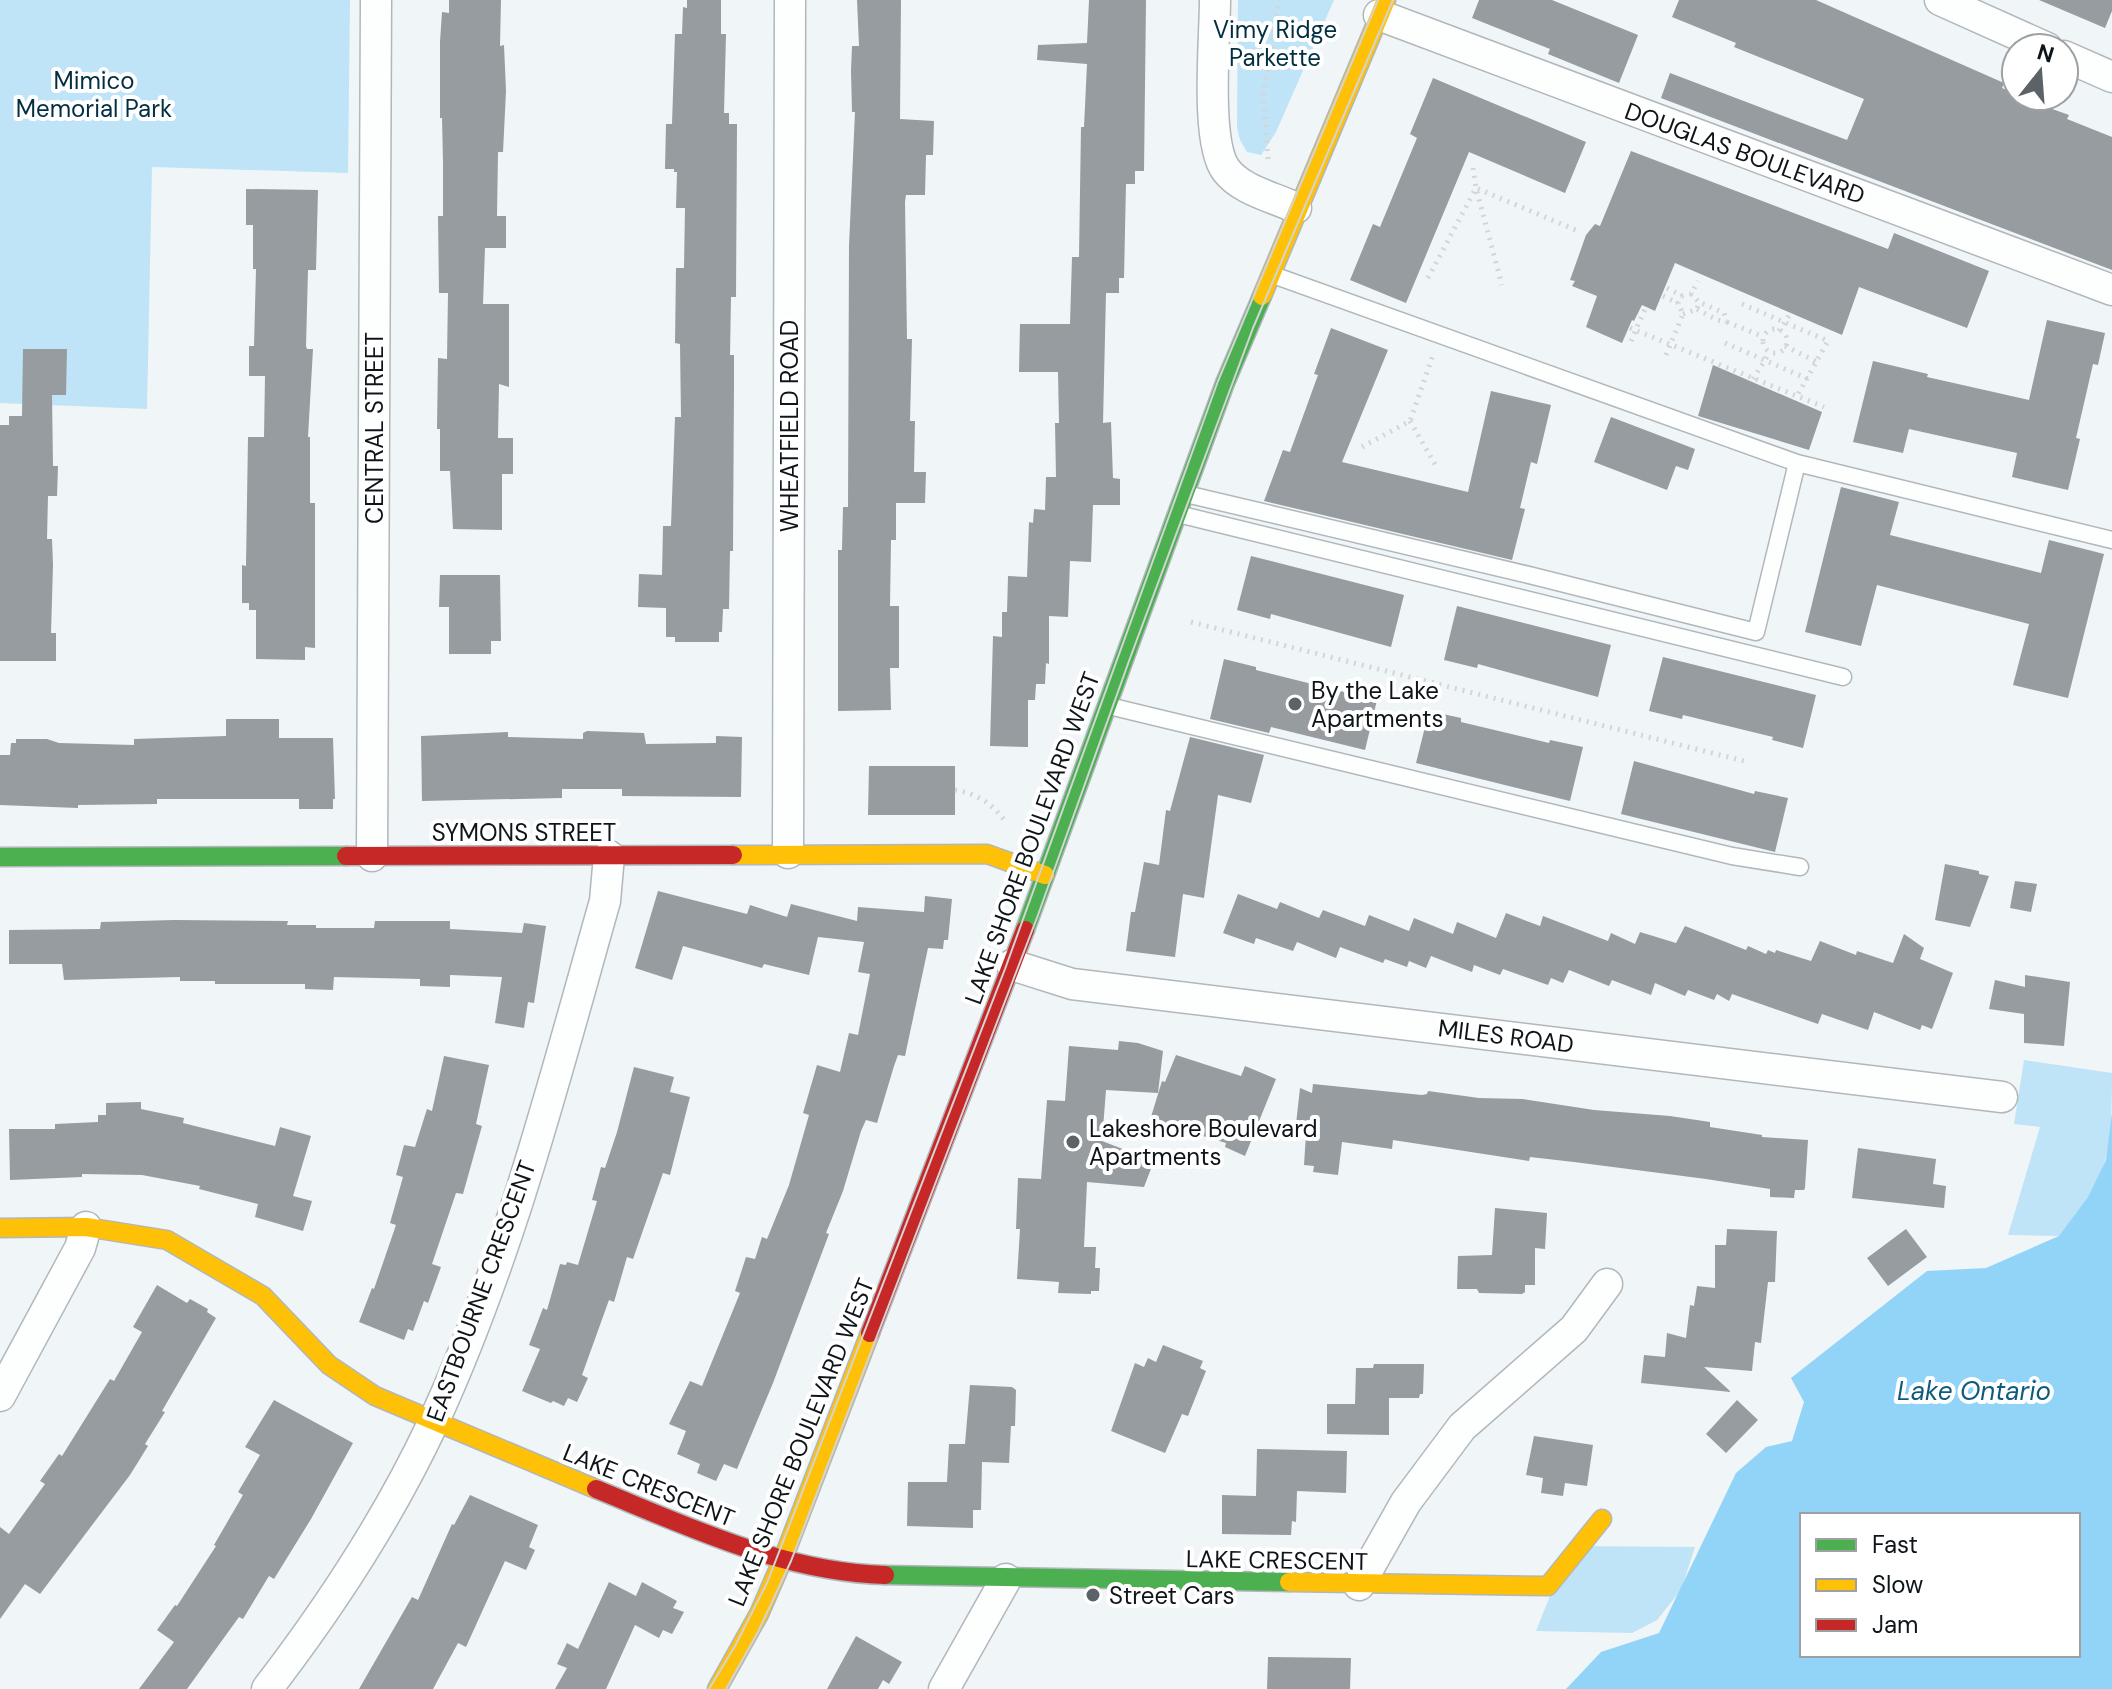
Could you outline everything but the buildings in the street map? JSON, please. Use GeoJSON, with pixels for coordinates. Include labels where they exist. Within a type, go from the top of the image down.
{"type":"FeatureCollection","features":[{"type":"Feature","properties":{"kind":"street","name":"CENTRAL STREET"},"geometry":{"type":"LineString","coordinates":[[372,856],[376,0]]}},
{"type":"Feature","properties":{"kind":"street","name":"WHEATFIELD ROAD"},"geometry":{"type":"LineString","coordinates":[[788,853],[790,0]]}},
{"type":"Feature","properties":{"kind":"street"},"geometry":{"type":"LineString","coordinates":[[1215,0],[1214,121],[1218,151],[1226,170],[1237,180],[1296,208]]}},
{"type":"Feature","properties":{"kind":"street"},"geometry":{"type":"LineString","coordinates":[[1940,0],[2011,32]]}},
{"type":"Feature","properties":{"kind":"street","name":"LAKE SHORE BOULEVARD WEST"},"geometry":{"type":"LineString","coordinates":[[717,1689],[759,1614],[783,1559],[1012,965],[1184,493],[1268,274],[1382,7]]}},
{"type":"Feature","properties":{"kind":"street","name":"DOUGLAS BOULEVARD"},"geometry":{"type":"LineString","coordinates":[[1382,7],[2112,290]]}},
{"type":"Feature","properties":{"kind":"street"},"geometry":{"type":"LineString","coordinates":[[2080,63],[2112,77]]}},
{"type":"Feature","properties":{"kind":"street","name":"SYMONS STREET"},"geometry":{"type":"LineString","coordinates":[[0,857],[987,854],[1045,875]]}},
{"type":"Feature","properties":{"kind":"street","name":"EASTBOURNE CRESCENT"},"geometry":{"type":"LineString","coordinates":[[267,1689],[357,1559],[398,1491],[433,1422],[510,1226],[605,901],[609,856]]}},
{"type":"Feature","properties":{"kind":"street","name":"MILES ROAD"},"geometry":{"type":"LineString","coordinates":[[1012,965],[1072,984],[2002,1097]]}},
{"type":"Feature","properties":{"kind":"street"},"geometry":{"type":"LineString","coordinates":[[0,1396],[80,1248],[86,1227]]}},
{"type":"Feature","properties":{"kind":"street","name":"LAKE CRESCENT"},"geometry":{"type":"LineString","coordinates":[[0,1228],[86,1227],[167,1240],[263,1296],[329,1365],[375,1396],[724,1542],[849,1574],[1548,1586],[1602,1519]]}},
{"type":"Feature","properties":{"kind":"street"},"geometry":{"type":"LineString","coordinates":[[1359,1585],[1406,1502],[1462,1427],[1574,1329],[1607,1284]]}},
{"type":"Feature","properties":{"kind":"street"},"geometry":{"type":"LineString","coordinates":[[944,1689],[1006,1579]]}},
{"type":"Feature","properties":{"kind":"lane"},"geometry":{"type":"LineString","coordinates":[[1268,274],[1797,463],[2112,540]]}},
{"type":"Feature","properties":{"kind":"lane"},"geometry":{"type":"LineString","coordinates":[[1184,493],[1756,632],[1797,463]]}},
{"type":"Feature","properties":{"kind":"lane"},"geometry":{"type":"LineString","coordinates":[[1177,514],[1843,677]]}},
{"type":"Feature","properties":{"kind":"lane"},"geometry":{"type":"LineString","coordinates":[[1107,705],[1732,856],[1800,867]]}},
{"type":"Feature","properties":{"kind":"path"},"geometry":{"type":"LineString","coordinates":[[1268,159],[1263,95],[1279,0]]}},
{"type":"Feature","properties":{"kind":"path"},"geometry":{"type":"LineString","coordinates":[[1473,168],[1502,285]]}},
{"type":"Feature","properties":{"kind":"path"},"geometry":{"type":"LineString","coordinates":[[1476,188],[1578,231]]}},
{"type":"Feature","properties":{"kind":"path"},"geometry":{"type":"LineString","coordinates":[[1428,278],[1476,188]]}},
{"type":"Feature","properties":{"kind":"path"},"geometry":{"type":"LineString","coordinates":[[1667,288],[1682,296],[1691,294],[1698,281]]}},
{"type":"Feature","properties":{"kind":"path"},"geometry":{"type":"LineString","coordinates":[[1691,294],[1699,302],[1724,313],[1727,322]]}},
{"type":"Feature","properties":{"kind":"path"},"geometry":{"type":"LineString","coordinates":[[1663,296],[1678,303],[1683,314]]}},
{"type":"Feature","properties":{"kind":"path"},"geometry":{"type":"LineString","coordinates":[[1678,303],[1682,296]]}},
{"type":"Feature","properties":{"kind":"path"},"geometry":{"type":"LineString","coordinates":[[1697,309],[1699,302]]}},
{"type":"Feature","properties":{"kind":"path"},"geometry":{"type":"LineString","coordinates":[[1742,304],[1828,341],[1797,396]]}},
{"type":"Feature","properties":{"kind":"path"},"geometry":{"type":"LineString","coordinates":[[1631,341],[1633,329],[1645,309]]}},
{"type":"Feature","properties":{"kind":"path"},"geometry":{"type":"LineString","coordinates":[[1666,355],[1683,314],[1697,309],[1717,320],[1764,337]]}},
{"type":"Feature","properties":{"kind":"path"},"geometry":{"type":"LineString","coordinates":[[1779,331],[1790,314]]}},
{"type":"Feature","properties":{"kind":"path"},"geometry":{"type":"LineString","coordinates":[[1633,329],[1824,407]]}},
{"type":"Feature","properties":{"kind":"path"},"geometry":{"type":"LineString","coordinates":[[1771,330],[1779,331],[1785,335],[1785,346],[1780,352],[1770,352],[1764,346],[1764,337],[1771,330]]}},
{"type":"Feature","properties":{"kind":"path"},"geometry":{"type":"LineString","coordinates":[[1362,447],[1410,421],[1439,336]]}},
{"type":"Feature","properties":{"kind":"path"},"geometry":{"type":"LineString","coordinates":[[1725,343],[1808,379]]}},
{"type":"Feature","properties":{"kind":"path"},"geometry":{"type":"LineString","coordinates":[[1785,346],[1817,362]]}},
{"type":"Feature","properties":{"kind":"path"},"geometry":{"type":"LineString","coordinates":[[1753,379],[1770,352]]}},
{"type":"Feature","properties":{"kind":"path"},"geometry":{"type":"LineString","coordinates":[[1410,421],[1436,466]]}},
{"type":"Feature","properties":{"kind":"path"},"geometry":{"type":"LineString","coordinates":[[1191,622],[1748,762]]}},
{"type":"Feature","properties":{"kind":"path"},"geometry":{"type":"LineString","coordinates":[[955,790],[975,793],[1015,829]]}},
{"type":"Feature","properties":{"kind":"green space","name":"Mimico Memorial Park"},"geometry":{"type":"Polygon","coordinates":[[[0,0],[350,0],[348,173],[152,167],[147,409],[0,403],[0,0]]]}},
{"type":"Feature","properties":{"kind":"green space","name":"Vimy Ridge Parkette"},"geometry":{"type":"Polygon","coordinates":[[[1238,0],[1334,0],[1276,132],[1261,155],[1247,152],[1237,128],[1238,0]]]}},
{"type":"Feature","properties":{"kind":"green space"},"geometry":{"type":"Polygon","coordinates":[[[2024,1060],[2112,1073],[2112,1106],[2105,1161],[2086,1201],[2059,1236],[2008,1235],[2040,1127],[2014,1124],[2024,1060]]]}},
{"type":"Feature","properties":{"kind":"green space"},"geometry":{"type":"Polygon","coordinates":[[[1570,1546],[1695,1547],[1681,1590],[1657,1620],[1632,1633],[1536,1631],[1570,1546]]]}},
{"type":"Feature","properties":{"kind":"water","name":"Lake Ontario"},"geometry":{"type":"Polygon","coordinates":[[[2112,1112],[2112,1689],[1566,1689],[1601,1652],[1659,1633],[1736,1473],[1766,1447],[1792,1441],[1804,1402],[1791,1378],[1927,1271],[1986,1268],[2059,1236],[2088,1197],[2106,1160],[2112,1112]]]}},
{"type":"Feature","properties":{"kind":"tram line"},"geometry":{"type":"LineString","coordinates":[[709,1689],[767,1583],[1005,969],[1218,381],[1378,0]]}},
{"type":"Feature","properties":{"kind":"tram line"},"geometry":{"type":"LineString","coordinates":[[726,1689],[758,1632],[791,1561],[1038,915],[1253,328],[1393,0]]}},
{"type":"Feature","properties":{"kind":"traffic: fast"},"geometry":{"type":"LineString","coordinates":[[1025,930],[1225,383],[1262,296]]}},
{"type":"Feature","properties":{"kind":"traffic: fast"},"geometry":{"type":"LineString","coordinates":[[0,857],[346,856]]}},
{"type":"Feature","properties":{"kind":"traffic: fast"},"geometry":{"type":"LineString","coordinates":[[885,1575],[1289,1582]]}},
{"type":"Feature","properties":{"kind":"traffic: slow"},"geometry":{"type":"LineString","coordinates":[[1262,296],[1386,0]]}},
{"type":"Feature","properties":{"kind":"traffic: slow"},"geometry":{"type":"LineString","coordinates":[[733,855],[987,854],[1045,875]]}},
{"type":"Feature","properties":{"kind":"traffic: slow"},"geometry":{"type":"LineString","coordinates":[[0,1228],[86,1227],[167,1240],[263,1296],[329,1365],[375,1396],[596,1489]]}},
{"type":"Feature","properties":{"kind":"traffic: slow"},"geometry":{"type":"LineString","coordinates":[[717,1689],[759,1614],[783,1559],[870,1333]]}},
{"type":"Feature","properties":{"kind":"traffic: slow"},"geometry":{"type":"LineString","coordinates":[[1289,1582],[1548,1586],[1602,1519]]}},
{"type":"Feature","properties":{"kind":"traffic: jam"},"geometry":{"type":"LineString","coordinates":[[346,856],[733,855]]}},
{"type":"Feature","properties":{"kind":"traffic: jam"},"geometry":{"type":"LineString","coordinates":[[870,1333],[1025,930]]}},
{"type":"Feature","properties":{"kind":"traffic: jam"},"geometry":{"type":"LineString","coordinates":[[596,1489],[701,1532],[773,1556],[810,1566],[885,1575]]}},
{"type":"Feature","properties":{"kind":"place","name":"By the Lake Apartments"},"geometry":{"type":"Point","coordinates":[1295,704]}},
{"type":"Feature","properties":{"kind":"place","name":"Lakeshore Boulevard Apartments"},"geometry":{"type":"Point","coordinates":[1073,1142]}},
{"type":"Feature","properties":{"kind":"place","name":"Street Cars"},"geometry":{"type":"Point","coordinates":[1093,1595]}}]}
